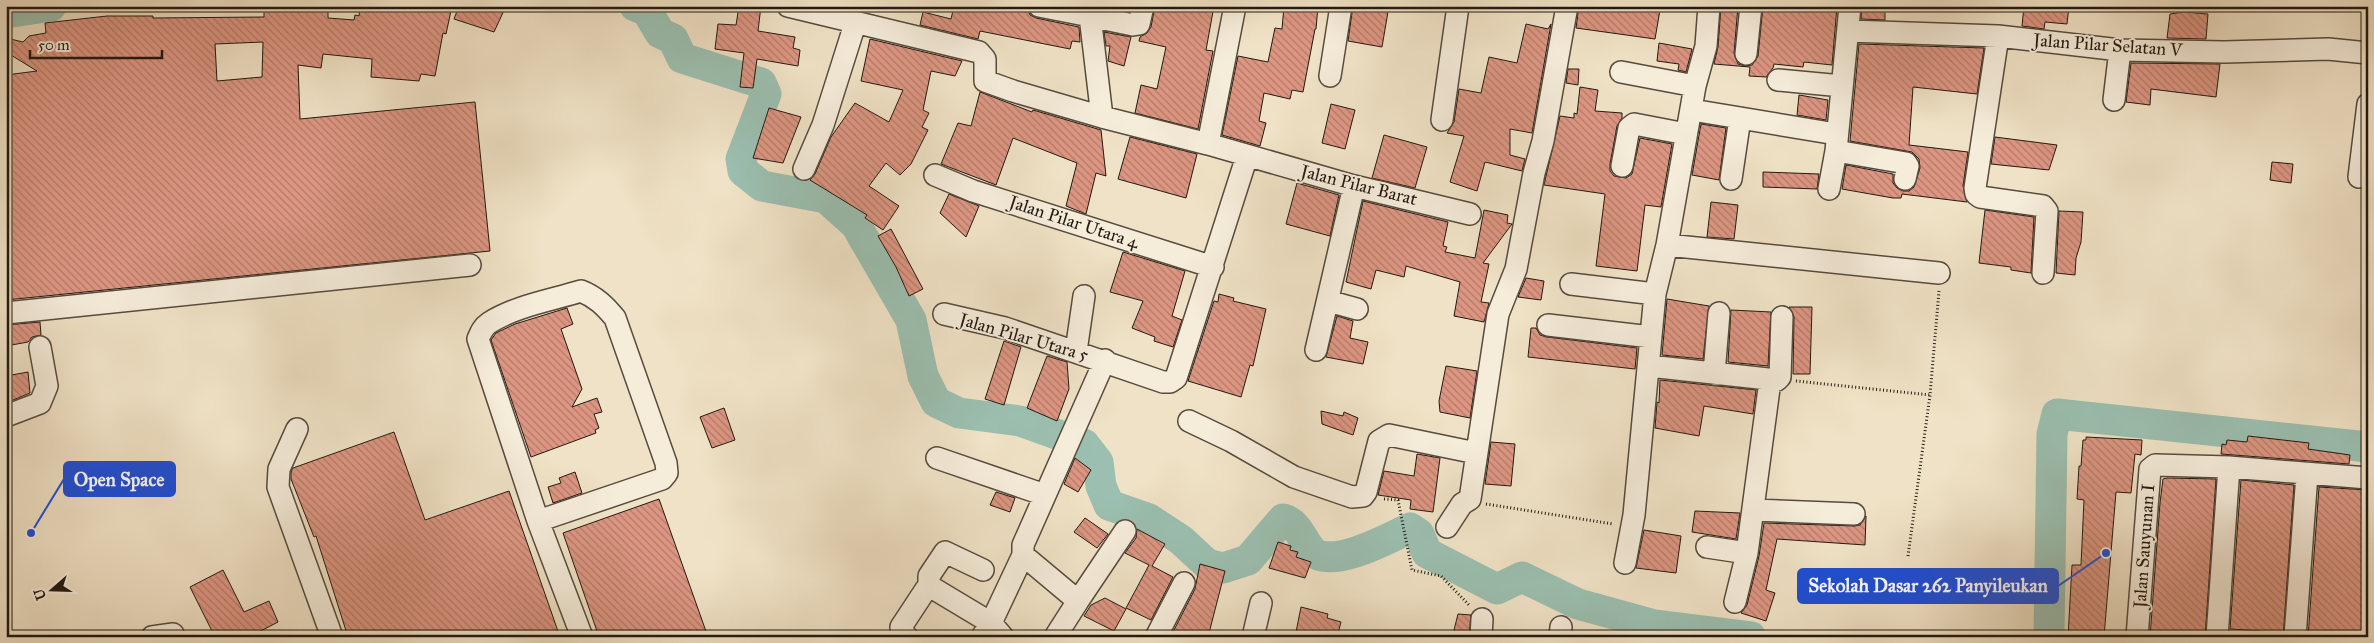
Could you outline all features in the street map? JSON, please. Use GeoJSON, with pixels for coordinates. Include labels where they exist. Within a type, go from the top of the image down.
{"type":"FeatureCollection","features":[{"type":"Feature","properties":{"kind":"street"},"geometry":{"type":"LineString","coordinates":[[788,6],[855,24],[823,125],[804,168]]}},
{"type":"Feature","properties":{"kind":"street"},"geometry":{"type":"LineString","coordinates":[[1039,6],[1090,11],[1133,25],[1139,24],[1143,6]]}},
{"type":"Feature","properties":{"kind":"street"},"geometry":{"type":"LineString","coordinates":[[1208,144],[1235,6]]}},
{"type":"Feature","properties":{"kind":"street"},"geometry":{"type":"LineString","coordinates":[[1330,76],[1341,6]]}},
{"type":"Feature","properties":{"kind":"street"},"geometry":{"type":"LineString","coordinates":[[1442,120],[1458,6]]}},
{"type":"Feature","properties":{"kind":"street"},"geometry":{"type":"LineString","coordinates":[[1447,527],[1462,504],[1470,499],[1498,314],[1516,269],[1534,173],[1543,141],[1567,6]]}},
{"type":"Feature","properties":{"kind":"street"},"geometry":{"type":"LineString","coordinates":[[1746,54],[1751,6]]}},
{"type":"Feature","properties":{"kind":"street"},"geometry":{"type":"LineString","coordinates":[[1829,189],[1836,143],[1850,6]]}},
{"type":"Feature","properties":{"kind":"street"},"geometry":{"type":"LineString","coordinates":[[1625,563],[1631,527],[1649,366],[1655,294],[1666,246],[1686,134],[1706,46],[1706,7]]}},
{"type":"Feature","properties":{"kind":"street"},"geometry":{"type":"LineString","coordinates":[[1090,11],[1102,117]]}},
{"type":"Feature","properties":{"kind":"street","name":"Jalan Pilar Barat"},"geometry":{"type":"LineString","coordinates":[[855,24],[979,52],[985,60],[984,77],[987,83],[1102,117],[1208,144],[1354,186],[1470,214]]}},
{"type":"Feature","properties":{"kind":"street","name":"Jalan Pilar Selatan V"},"geometry":{"type":"LineString","coordinates":[[1848,31],[1998,36],[2120,50],[2224,52],[2328,49],[2368,52]]}},
{"type":"Feature","properties":{"kind":"street"},"geometry":{"type":"LineString","coordinates":[[1998,36],[1975,188],[1976,194],[1980,197],[2043,206],[2047,211],[2043,273]]}},
{"type":"Feature","properties":{"kind":"street"},"geometry":{"type":"LineString","coordinates":[[2114,100],[2120,50]]}},
{"type":"Feature","properties":{"kind":"street"},"geometry":{"type":"LineString","coordinates":[[1621,72],[1696,86]]}},
{"type":"Feature","properties":{"kind":"street"},"geometry":{"type":"LineString","coordinates":[[1778,80],[1842,86]]}},
{"type":"Feature","properties":{"kind":"street"},"geometry":{"type":"LineString","coordinates":[[2360,177],[2368,104]]}},
{"type":"Feature","properties":{"kind":"street"},"geometry":{"type":"LineString","coordinates":[[1692,110],[1740,118],[1906,163],[1908,166],[1905,179]]}},
{"type":"Feature","properties":{"kind":"street"},"geometry":{"type":"LineString","coordinates":[[1731,179],[1740,118]]}},
{"type":"Feature","properties":{"kind":"street"},"geometry":{"type":"LineString","coordinates":[[1622,166],[1631,125],[1686,134]]}},
{"type":"Feature","properties":{"kind":"street"},"geometry":{"type":"LineString","coordinates":[[1213,267],[1248,156]]}},
{"type":"Feature","properties":{"kind":"street","name":"Jalan Pilar Utara 4"},"geometry":{"type":"LineString","coordinates":[[935,175],[973,191],[1213,267]]}},
{"type":"Feature","properties":{"kind":"street"},"geometry":{"type":"LineString","coordinates":[[1316,350],[1354,186]]}},
{"type":"Feature","properties":{"kind":"street"},"geometry":{"type":"LineString","coordinates":[[1666,246],[1938,273]]}},
{"type":"Feature","properties":{"kind":"street"},"geometry":{"type":"LineString","coordinates":[[6,313],[470,265]]}},
{"type":"Feature","properties":{"kind":"street","name":"Jalan Pilar Utara 5"},"geometry":{"type":"LineString","coordinates":[[944,314],[1005,328],[1105,360],[1163,382],[1170,382],[1176,378],[1213,267]]}},
{"type":"Feature","properties":{"kind":"street"},"geometry":{"type":"LineString","coordinates":[[1571,284],[1655,294]]}},
{"type":"Feature","properties":{"kind":"street"},"geometry":{"type":"LineString","coordinates":[[538,522],[662,479],[667,474],[666,463],[615,318],[603,304],[591,295],[581,291],[515,311],[488,323],[481,330],[478,339],[538,522],[582,637]]}},
{"type":"Feature","properties":{"kind":"street"},"geometry":{"type":"LineString","coordinates":[[1076,351],[1084,296]]}},
{"type":"Feature","properties":{"kind":"street"},"geometry":{"type":"LineString","coordinates":[[1328,300],[1357,308]]}},
{"type":"Feature","properties":{"kind":"street"},"geometry":{"type":"LineString","coordinates":[[1714,374],[1719,313]]}},
{"type":"Feature","properties":{"kind":"street"},"geometry":{"type":"LineString","coordinates":[[1734,602],[1747,553],[1782,316]]}},
{"type":"Feature","properties":{"kind":"street"},"geometry":{"type":"LineString","coordinates":[[1548,325],[1651,337]]}},
{"type":"Feature","properties":{"kind":"street"},"geometry":{"type":"LineString","coordinates":[[6,416],[40,403],[47,386],[40,347]]}},
{"type":"Feature","properties":{"kind":"street"},"geometry":{"type":"LineString","coordinates":[[929,587],[934,587],[992,632],[1023,555],[1023,545],[1105,360]]}},
{"type":"Feature","properties":{"kind":"street"},"geometry":{"type":"LineString","coordinates":[[1649,366],[1774,380]]}},
{"type":"Feature","properties":{"kind":"street"},"geometry":{"type":"LineString","coordinates":[[1189,421],[1231,441],[1294,477],[1352,497],[1363,496],[1368,488],[1379,441],[1383,437],[1389,435],[1476,453]]}},
{"type":"Feature","properties":{"kind":"street"},"geometry":{"type":"LineString","coordinates":[[297,429],[280,469],[278,487],[332,637]]}},
{"type":"Feature","properties":{"kind":"street"},"geometry":{"type":"LineString","coordinates":[[937,458],[1045,495]]}},
{"type":"Feature","properties":{"kind":"street","name":"Jalan Sauyunan I"},"geometry":{"type":"LineString","coordinates":[[2137,637],[2150,469],[2162,463],[2229,467]]}},
{"type":"Feature","properties":{"kind":"street"},"geometry":{"type":"LineString","coordinates":[[2217,637],[2229,467],[2368,478]]}},
{"type":"Feature","properties":{"kind":"street"},"geometry":{"type":"LineString","coordinates":[[2295,637],[2307,474]]}},
{"type":"Feature","properties":{"kind":"street"},"geometry":{"type":"LineString","coordinates":[[1753,510],[1854,514]]}},
{"type":"Feature","properties":{"kind":"street"},"geometry":{"type":"LineString","coordinates":[[1055,637],[1125,531]]}},
{"type":"Feature","properties":{"kind":"street"},"geometry":{"type":"LineString","coordinates":[[1706,547],[1747,553]]}},
{"type":"Feature","properties":{"kind":"street"},"geometry":{"type":"LineString","coordinates":[[907,637],[902,632],[901,627],[929,587],[929,576],[945,552],[983,570]]}},
{"type":"Feature","properties":{"kind":"street"},"geometry":{"type":"LineString","coordinates":[[1023,555],[1078,601]]}},
{"type":"Feature","properties":{"kind":"street"},"geometry":{"type":"LineString","coordinates":[[1156,637],[1184,583]]}},
{"type":"Feature","properties":{"kind":"street"},"geometry":{"type":"LineString","coordinates":[[1253,637],[1261,603]]}},
{"type":"Feature","properties":{"kind":"street"},"geometry":{"type":"LineString","coordinates":[[152,637],[173,634]]}},
{"type":"Feature","properties":{"kind":"path"},"geometry":{"type":"LineString","coordinates":[[1908,556],[1930,395],[1940,276],[1938,273]]}},
{"type":"Feature","properties":{"kind":"path"},"geometry":{"type":"LineString","coordinates":[[1774,380],[1930,395]]}},
{"type":"Feature","properties":{"kind":"path"},"geometry":{"type":"LineString","coordinates":[[1363,496],[1398,500],[1412,570],[1441,576],[1482,628]]}},
{"type":"Feature","properties":{"kind":"path"},"geometry":{"type":"LineString","coordinates":[[1470,499],[1473,502],[1631,527]]}},
{"type":"Feature","properties":{"kind":"building"},"geometry":{"type":"Polygon","coordinates":[[[264,6],[328,6],[328,18],[354,20],[355,15],[359,16],[360,6],[452,6],[446,34],[443,33],[435,76],[421,74],[419,81],[371,77],[372,59],[323,54],[321,68],[298,65],[300,119],[475,102],[490,251],[6,300],[6,75],[37,71],[6,52],[6,38],[23,42],[29,36],[46,33],[45,23],[107,16],[153,16],[153,18],[264,17],[264,6]],[[263,42],[215,44],[217,81],[262,77],[263,42]]]}},
{"type":"Feature","properties":{"kind":"building"},"geometry":{"type":"Polygon","coordinates":[[[459,6],[506,6],[494,32],[454,19],[459,6]]]}},
{"type":"Feature","properties":{"kind":"building"},"geometry":{"type":"Polygon","coordinates":[[[739,6],[761,6],[758,31],[795,37],[793,48],[800,50],[798,66],[757,59],[753,88],[740,87],[744,53],[715,49],[718,24],[736,25],[739,6]]]}},
{"type":"Feature","properties":{"kind":"building"},"geometry":{"type":"Polygon","coordinates":[[[954,6],[1017,6],[1027,8],[1030,15],[1036,18],[1079,27],[1080,42],[1072,41],[1070,49],[980,31],[978,39],[920,25],[923,12],[951,19],[954,6]]]}},
{"type":"Feature","properties":{"kind":"building"},"geometry":{"type":"Polygon","coordinates":[[[1155,6],[1214,6],[1206,50],[1213,51],[1198,129],[1135,113],[1141,85],[1157,89],[1166,47],[1139,41],[1140,37],[1147,33],[1151,27],[1155,6]]]}},
{"type":"Feature","properties":{"kind":"building"},"geometry":{"type":"Polygon","coordinates":[[[1284,6],[1318,6],[1316,29],[1303,92],[1292,90],[1290,99],[1264,93],[1259,121],[1266,123],[1260,146],[1222,135],[1238,56],[1268,62],[1275,28],[1282,29],[1284,6]]]}},
{"type":"Feature","properties":{"kind":"building"},"geometry":{"type":"Polygon","coordinates":[[[1353,6],[1389,6],[1382,47],[1348,41],[1353,6]]]}},
{"type":"Feature","properties":{"kind":"building"},"geometry":{"type":"Polygon","coordinates":[[[1579,6],[1633,6],[1660,10],[1655,39],[1576,28],[1579,6]]]}},
{"type":"Feature","properties":{"kind":"building"},"geometry":{"type":"Polygon","coordinates":[[[1721,6],[1738,6],[1734,53],[1738,64],[1745,66],[1752,65],[1758,56],[1763,6],[1837,6],[1832,65],[1804,62],[1803,67],[1774,64],[1766,77],[1749,76],[1750,67],[1714,64],[1718,47],[1721,6]]]}},
{"type":"Feature","properties":{"kind":"building"},"geometry":{"type":"Polygon","coordinates":[[[1862,6],[1885,6],[1885,20],[1861,19],[1862,6]]]}},
{"type":"Feature","properties":{"kind":"building"},"geometry":{"type":"Polygon","coordinates":[[[2024,6],[2069,6],[2067,24],[2045,22],[2044,29],[2022,26],[2024,6]]]}},
{"type":"Feature","properties":{"kind":"building"},"geometry":{"type":"Polygon","coordinates":[[[2184,12],[2208,14],[2206,39],[2167,38],[2170,14],[2184,12]]]}},
{"type":"Feature","properties":{"kind":"building"},"geometry":{"type":"Polygon","coordinates":[[[1526,24],[1548,29],[1551,24],[1532,133],[1510,129],[1510,155],[1525,159],[1522,171],[1485,162],[1477,191],[1450,182],[1464,136],[1447,133],[1454,122],[1459,89],[1481,93],[1489,57],[1517,63],[1526,24]]]}},
{"type":"Feature","properties":{"kind":"building"},"geometry":{"type":"Polygon","coordinates":[[[1104,32],[1131,37],[1124,66],[1108,61],[1110,46],[1106,46],[1104,32]]]}},
{"type":"Feature","properties":{"kind":"building"},"geometry":{"type":"Polygon","coordinates":[[[870,39],[962,61],[955,76],[931,71],[923,110],[929,113],[922,127],[928,130],[911,164],[900,175],[886,163],[869,186],[899,206],[883,230],[865,218],[867,215],[810,180],[815,174],[831,137],[855,103],[889,122],[903,90],[861,81],[870,39]]]}},
{"type":"Feature","properties":{"kind":"building"},"geometry":{"type":"Polygon","coordinates":[[[1659,43],[1692,49],[1686,72],[1678,70],[1679,64],[1657,61],[1659,43]]]}},
{"type":"Feature","properties":{"kind":"building"},"geometry":{"type":"Polygon","coordinates":[[[1859,44],[1984,48],[1977,94],[1913,87],[1909,145],[1968,152],[1963,186],[1967,202],[1902,194],[1901,198],[1893,198],[1842,189],[1846,165],[1893,174],[1893,183],[1903,191],[1909,191],[1914,187],[1920,168],[1919,159],[1912,152],[1850,141],[1859,44]]]}},
{"type":"Feature","properties":{"kind":"building"},"geometry":{"type":"Polygon","coordinates":[[[2131,63],[2220,64],[2216,97],[2151,89],[2150,105],[2126,102],[2131,63]]]}},
{"type":"Feature","properties":{"kind":"building"},"geometry":{"type":"Polygon","coordinates":[[[1568,69],[1579,69],[1578,85],[1566,83],[1568,69]]]}},
{"type":"Feature","properties":{"kind":"building"},"geometry":{"type":"Polygon","coordinates":[[[1580,87],[1598,90],[1595,111],[1622,113],[1622,118],[1617,126],[1610,164],[1610,171],[1614,176],[1626,178],[1632,174],[1640,138],[1672,144],[1661,207],[1645,205],[1637,271],[1596,266],[1605,194],[1544,185],[1560,116],[1574,118],[1574,113],[1577,114],[1580,87]]]}},
{"type":"Feature","properties":{"kind":"building"},"geometry":{"type":"Polygon","coordinates":[[[980,92],[1032,112],[1033,110],[1101,130],[1106,176],[1096,173],[1086,214],[1066,206],[1077,163],[1013,138],[996,185],[941,164],[958,123],[971,126],[980,92]]]}},
{"type":"Feature","properties":{"kind":"building"},"geometry":{"type":"Polygon","coordinates":[[[1799,95],[1828,100],[1826,120],[1797,115],[1799,95]]]}},
{"type":"Feature","properties":{"kind":"building"},"geometry":{"type":"Polygon","coordinates":[[[1331,104],[1355,110],[1345,149],[1322,143],[1331,104]]]}},
{"type":"Feature","properties":{"kind":"building"},"geometry":{"type":"Polygon","coordinates":[[[769,108],[801,117],[783,163],[753,158],[769,108]]]}},
{"type":"Feature","properties":{"kind":"building"},"geometry":{"type":"Polygon","coordinates":[[[1701,124],[1726,128],[1719,180],[1692,175],[1701,124]]]}},
{"type":"Feature","properties":{"kind":"building"},"geometry":{"type":"Polygon","coordinates":[[[1384,135],[1427,147],[1415,188],[1372,178],[1384,135]]]}},
{"type":"Feature","properties":{"kind":"building"},"geometry":{"type":"Polygon","coordinates":[[[1130,137],[1197,154],[1186,198],[1118,179],[1130,137]]]}},
{"type":"Feature","properties":{"kind":"building"},"geometry":{"type":"Polygon","coordinates":[[[1995,137],[2057,145],[2049,170],[1991,164],[1995,137]]]}},
{"type":"Feature","properties":{"kind":"building"},"geometry":{"type":"Polygon","coordinates":[[[2272,162],[2293,164],[2291,183],[2270,180],[2272,162]]]}},
{"type":"Feature","properties":{"kind":"building"},"geometry":{"type":"Polygon","coordinates":[[[1763,172],[1819,174],[1817,189],[1763,187],[1763,172]]]}},
{"type":"Feature","properties":{"kind":"building"},"geometry":{"type":"Polygon","coordinates":[[[1297,183],[1339,195],[1330,236],[1286,224],[1297,183]]]}},
{"type":"Feature","properties":{"kind":"building"},"geometry":{"type":"Polygon","coordinates":[[[949,194],[979,206],[966,237],[940,213],[949,194]]]}},
{"type":"Feature","properties":{"kind":"building"},"geometry":{"type":"Polygon","coordinates":[[[1363,201],[1448,222],[1443,246],[1447,247],[1445,252],[1475,258],[1484,210],[1508,215],[1507,223],[1512,224],[1483,263],[1489,264],[1481,302],[1489,303],[1484,322],[1454,316],[1460,282],[1406,266],[1404,277],[1376,270],[1371,289],[1346,282],[1363,201]]]}},
{"type":"Feature","properties":{"kind":"building"},"geometry":{"type":"Polygon","coordinates":[[[1711,202],[1738,205],[1734,239],[1707,237],[1711,202]]]}},
{"type":"Feature","properties":{"kind":"building"},"geometry":{"type":"Polygon","coordinates":[[[1985,210],[2034,217],[2031,273],[2011,270],[2011,267],[1979,263],[1985,210]]]}},
{"type":"Feature","properties":{"kind":"building"},"geometry":{"type":"Polygon","coordinates":[[[2059,211],[2083,212],[2081,242],[2076,258],[2075,275],[2056,273],[2059,211]]]}},
{"type":"Feature","properties":{"kind":"building"},"geometry":{"type":"Polygon","coordinates":[[[891,229],[923,289],[909,296],[896,267],[878,236],[891,229]]]}},
{"type":"Feature","properties":{"kind":"building"},"geometry":{"type":"Polygon","coordinates":[[[1123,252],[1185,271],[1172,316],[1182,320],[1173,347],[1154,341],[1155,337],[1132,328],[1143,301],[1110,292],[1123,252]]]}},
{"type":"Feature","properties":{"kind":"building"},"geometry":{"type":"Polygon","coordinates":[[[1526,278],[1544,281],[1541,300],[1518,297],[1526,278]]]}},
{"type":"Feature","properties":{"kind":"building"},"geometry":{"type":"Polygon","coordinates":[[[1219,294],[1234,298],[1233,301],[1266,309],[1253,366],[1250,365],[1241,397],[1188,381],[1214,301],[1218,302],[1219,294]]]}},
{"type":"Feature","properties":{"kind":"building"},"geometry":{"type":"Polygon","coordinates":[[[1667,299],[1709,306],[1703,359],[1662,355],[1667,299]]]}},
{"type":"Feature","properties":{"kind":"building"},"geometry":{"type":"Polygon","coordinates":[[[1789,307],[1812,307],[1810,374],[1793,374],[1794,317],[1789,307]]]}},
{"type":"Feature","properties":{"kind":"building"},"geometry":{"type":"Polygon","coordinates":[[[567,308],[573,324],[561,329],[582,389],[572,407],[597,398],[602,412],[594,414],[599,428],[595,430],[596,433],[531,457],[491,340],[496,333],[515,324],[567,308]]]}},
{"type":"Feature","properties":{"kind":"building"},"geometry":{"type":"Polygon","coordinates":[[[1731,310],[1771,312],[1768,366],[1728,362],[1731,310]]]}},
{"type":"Feature","properties":{"kind":"building"},"geometry":{"type":"Polygon","coordinates":[[[1337,316],[1353,321],[1350,338],[1368,342],[1363,364],[1326,357],[1337,316]]]}},
{"type":"Feature","properties":{"kind":"building"},"geometry":{"type":"Polygon","coordinates":[[[40,322],[41,335],[32,337],[28,342],[6,346],[6,325],[40,322]]]}},
{"type":"Feature","properties":{"kind":"building"},"geometry":{"type":"Polygon","coordinates":[[[1531,328],[1536,328],[1540,335],[1547,337],[1637,348],[1635,369],[1528,357],[1531,328]]]}},
{"type":"Feature","properties":{"kind":"building"},"geometry":{"type":"Polygon","coordinates":[[[1004,341],[1021,347],[1004,405],[985,399],[1004,341]]]}},
{"type":"Feature","properties":{"kind":"building"},"geometry":{"type":"Polygon","coordinates":[[[1047,356],[1067,362],[1069,389],[1057,421],[1027,408],[1047,356]]]}},
{"type":"Feature","properties":{"kind":"building"},"geometry":{"type":"Polygon","coordinates":[[[1446,366],[1477,371],[1470,418],[1440,412],[1439,401],[1446,366]]]}},
{"type":"Feature","properties":{"kind":"building"},"geometry":{"type":"Polygon","coordinates":[[[28,372],[30,393],[6,403],[6,376],[28,372]]]}},
{"type":"Feature","properties":{"kind":"building"},"geometry":{"type":"Polygon","coordinates":[[[1660,380],[1756,390],[1753,414],[1704,406],[1699,436],[1655,428],[1660,380]]]}},
{"type":"Feature","properties":{"kind":"building"},"geometry":{"type":"Polygon","coordinates":[[[724,408],[735,440],[712,448],[700,417],[724,408]]]}},
{"type":"Feature","properties":{"kind":"building"},"geometry":{"type":"Polygon","coordinates":[[[1321,411],[1343,416],[1344,412],[1358,418],[1353,435],[1322,424],[1321,411]]]}},
{"type":"Feature","properties":{"kind":"building"},"geometry":{"type":"Polygon","coordinates":[[[394,432],[425,520],[509,491],[560,637],[348,637],[316,536],[314,537],[291,479],[291,472],[293,468],[394,432]]]}},
{"type":"Feature","properties":{"kind":"building"},"geometry":{"type":"Polygon","coordinates":[[[2248,436],[2309,443],[2308,449],[2350,455],[2349,464],[2221,454],[2222,444],[2226,445],[2227,440],[2247,442],[2248,436]]]}},
{"type":"Feature","properties":{"kind":"building"},"geometry":{"type":"Polygon","coordinates":[[[2086,437],[2142,440],[2141,455],[2135,454],[2131,493],[2116,492],[2104,637],[2068,637],[2072,565],[2081,565],[2084,500],[2077,499],[2079,466],[2081,466],[2083,440],[2086,440],[2086,437]]]}},
{"type":"Feature","properties":{"kind":"building"},"geometry":{"type":"Polygon","coordinates":[[[1491,442],[1515,444],[1511,486],[1485,484],[1491,442]]]}},
{"type":"Feature","properties":{"kind":"building"},"geometry":{"type":"Polygon","coordinates":[[[1417,454],[1440,458],[1433,512],[1410,509],[1411,500],[1378,495],[1384,471],[1414,476],[1417,454]]]}},
{"type":"Feature","properties":{"kind":"building"},"geometry":{"type":"Polygon","coordinates":[[[1075,458],[1091,470],[1078,492],[1064,484],[1075,458]]]}},
{"type":"Feature","properties":{"kind":"building"},"geometry":{"type":"Polygon","coordinates":[[[575,472],[582,493],[553,503],[548,487],[561,483],[559,478],[575,472]]]}},
{"type":"Feature","properties":{"kind":"building"},"geometry":{"type":"Polygon","coordinates":[[[2163,479],[2216,479],[2205,637],[2150,637],[2160,503],[2163,479]]]}},
{"type":"Feature","properties":{"kind":"building"},"geometry":{"type":"Polygon","coordinates":[[[2241,480],[2294,485],[2283,637],[2260,637],[2261,631],[2230,629],[2241,480]]]}},
{"type":"Feature","properties":{"kind":"building"},"geometry":{"type":"Polygon","coordinates":[[[2319,487],[2368,490],[2368,637],[2308,637],[2319,487]]]}},
{"type":"Feature","properties":{"kind":"building"},"geometry":{"type":"Polygon","coordinates":[[[996,492],[1015,498],[1010,512],[990,505],[996,492]]]}},
{"type":"Feature","properties":{"kind":"building"},"geometry":{"type":"Polygon","coordinates":[[[659,499],[708,637],[599,637],[563,533],[659,499]]]}},
{"type":"Feature","properties":{"kind":"building"},"geometry":{"type":"Polygon","coordinates":[[[1695,511],[1740,513],[1736,539],[1692,532],[1695,511]]]}},
{"type":"Feature","properties":{"kind":"building"},"geometry":{"type":"Polygon","coordinates":[[[1866,516],[1865,545],[1777,539],[1766,590],[1775,593],[1766,621],[1741,613],[1747,605],[1759,556],[1764,523],[1854,526],[1860,525],[1866,516]]]}},
{"type":"Feature","properties":{"kind":"building"},"geometry":{"type":"Polygon","coordinates":[[[1085,518],[1108,534],[1097,548],[1074,532],[1085,518]]]}},
{"type":"Feature","properties":{"kind":"building"},"geometry":{"type":"Polygon","coordinates":[[[1137,529],[1165,544],[1152,566],[1173,577],[1151,620],[1126,608],[1149,565],[1125,553],[1136,538],[1137,529]]]}},
{"type":"Feature","properties":{"kind":"building"},"geometry":{"type":"Polygon","coordinates":[[[1644,530],[1681,536],[1676,573],[1636,568],[1644,530]]]}},
{"type":"Feature","properties":{"kind":"building"},"geometry":{"type":"Polygon","coordinates":[[[1278,542],[1291,546],[1290,550],[1298,552],[1296,557],[1311,562],[1305,578],[1269,568],[1278,542]]]}},
{"type":"Feature","properties":{"kind":"building"},"geometry":{"type":"Polygon","coordinates":[[[1200,564],[1225,571],[1208,637],[1176,637],[1177,634],[1173,632],[1195,589],[1200,564]]]}},
{"type":"Feature","properties":{"kind":"building"},"geometry":{"type":"Polygon","coordinates":[[[223,570],[244,612],[269,601],[278,622],[249,637],[215,637],[190,587],[223,570]]]}},
{"type":"Feature","properties":{"kind":"building"},"geometry":{"type":"Polygon","coordinates":[[[1105,598],[1126,609],[1114,631],[1084,616],[1091,605],[1105,598]]]}},
{"type":"Feature","properties":{"kind":"building"},"geometry":{"type":"Polygon","coordinates":[[[1301,607],[1328,614],[1327,618],[1341,622],[1337,637],[1315,637],[1296,632],[1301,607]]]}},
{"type":"Feature","properties":{"kind":"building"},"geometry":{"type":"Polygon","coordinates":[[[1458,614],[1471,615],[1469,637],[1453,634],[1458,614]]]}},
{"type":"Feature","properties":{"kind":"waterway"},"geometry":{"type":"LineString","coordinates":[[6,13],[51,6]]}},
{"type":"Feature","properties":{"kind":"waterway"},"geometry":{"type":"LineString","coordinates":[[635,6],[647,11],[660,33],[673,39],[682,58],[761,83],[766,94],[741,159],[743,171],[762,186],[826,198],[856,225],[911,320],[923,376],[936,402],[959,413],[1020,421],[1084,444],[1098,462],[1101,486],[1109,505],[1149,519],[1181,540],[1207,564],[1223,568],[1248,560],[1283,519],[1296,527],[1311,550],[1320,555],[1331,557],[1360,551],[1410,528],[1419,534],[1427,553],[1497,589],[1522,577],[1578,604],[1654,625],[1751,637]]}},
{"type":"Feature","properties":{"kind":"waterway"},"geometry":{"type":"LineString","coordinates":[[2049,637],[2052,434],[2057,414],[2368,447]]}},
{"type":"Feature","properties":{"kind":"place","name":"Open Space"},"geometry":{"type":"Point","coordinates":[31,533]}},
{"type":"Feature","properties":{"kind":"place","name":"Sekolah Dasar 262 Panyileukan"},"geometry":{"type":"Point","coordinates":[2106,553]}}]}
